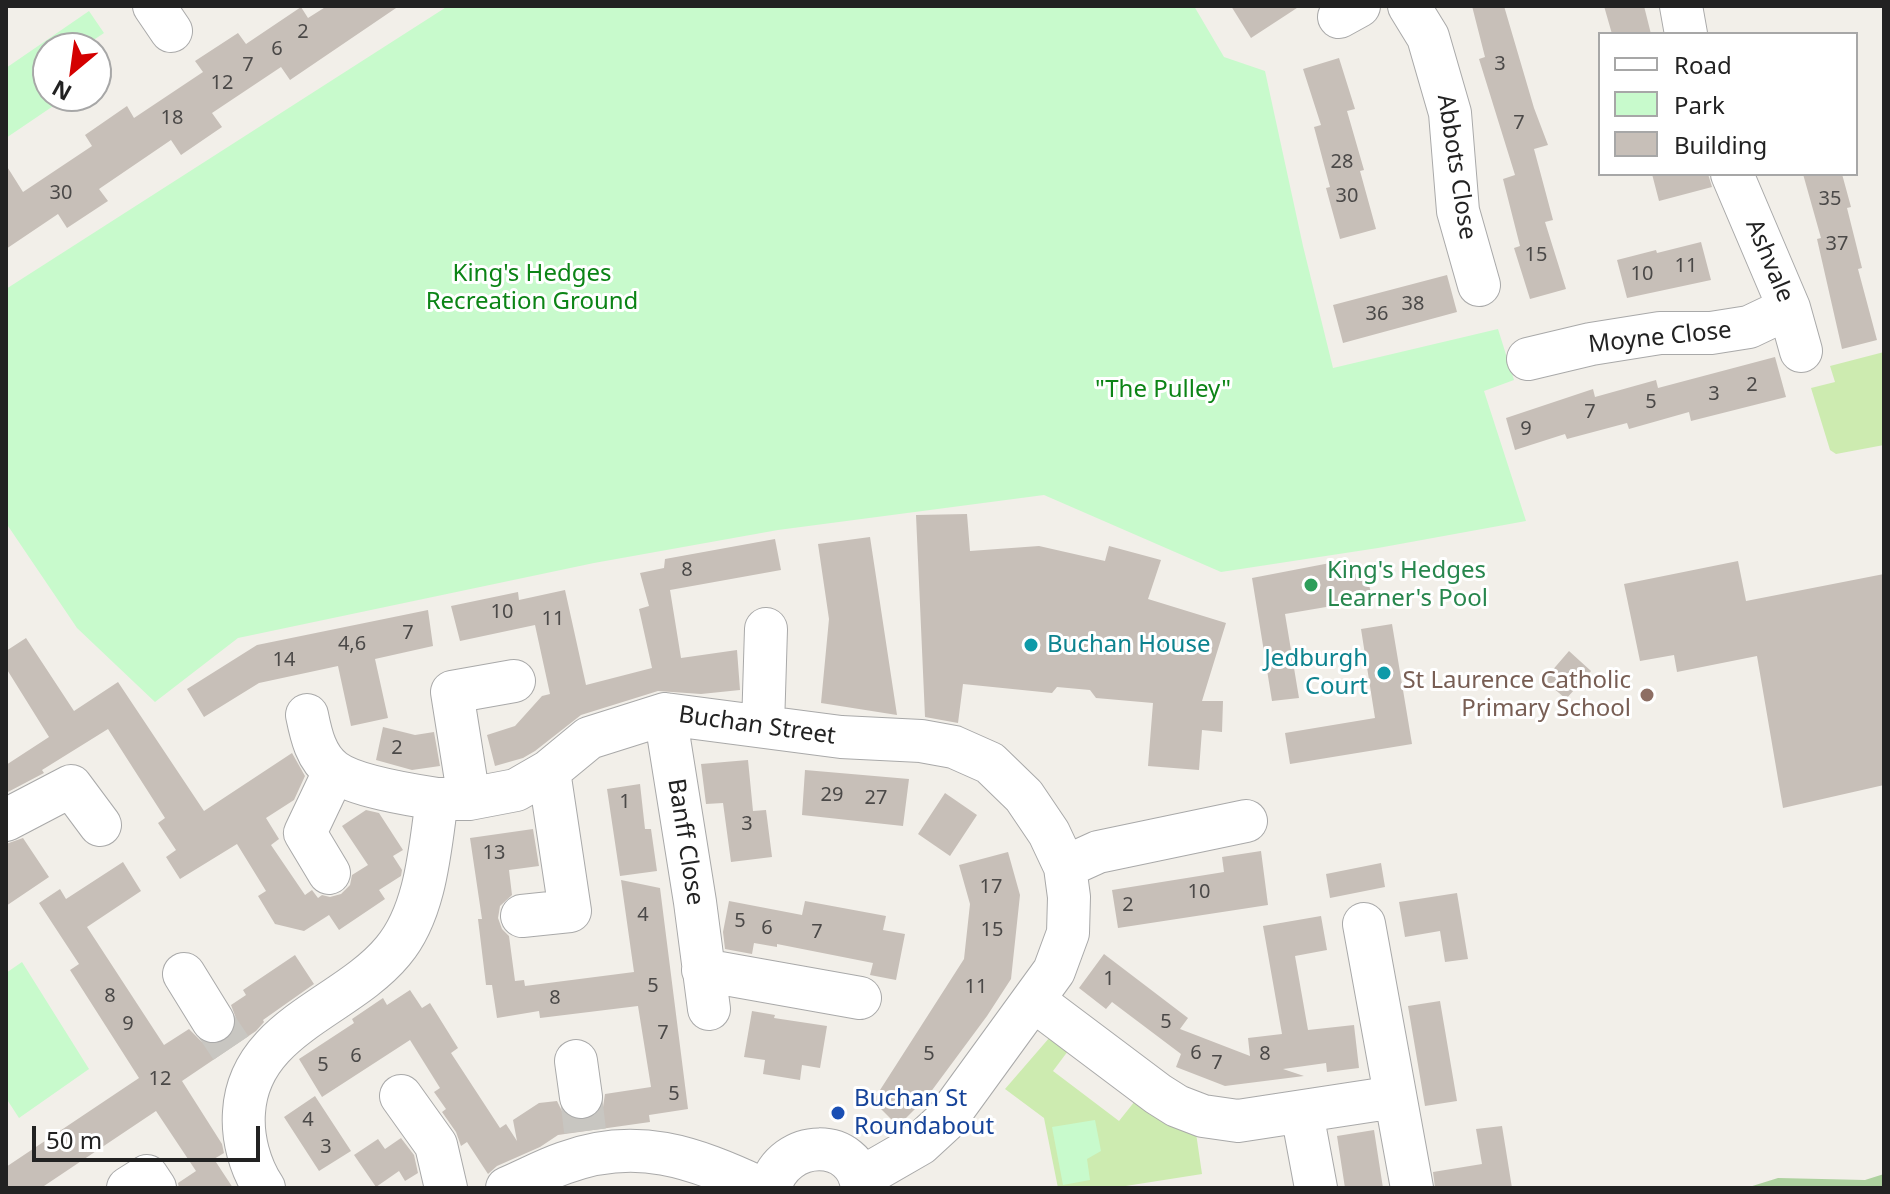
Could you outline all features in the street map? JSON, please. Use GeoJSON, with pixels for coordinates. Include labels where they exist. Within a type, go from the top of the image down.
{"type":"FeatureCollection","features":[{"type":"Feature","properties":{"kind":"street","name":"Abbots Close"},"geometry":{"type":"LineString","coordinates":[[1409,6],[1428,37],[1447,103],[1458,211],[1479,285]]}},
{"type":"Feature","properties":{"kind":"street"},"geometry":{"type":"LineString","coordinates":[[1681,6],[1686,32]]}},
{"type":"Feature","properties":{"kind":"street","name":"Ashvale"},"geometry":{"type":"LineString","coordinates":[[1733,176],[1789,308],[1801,351]]}},
{"type":"Feature","properties":{"kind":"street","name":"Moyne Close"},"geometry":{"type":"LineString","coordinates":[[1528,359],[1591,344],[1660,333],[1711,333],[1749,327],[1789,308]]}},
{"type":"Feature","properties":{"kind":"street"},"geometry":{"type":"LineString","coordinates":[[763,726],[766,629]]}},
{"type":"Feature","properties":{"kind":"street"},"geometry":{"type":"LineString","coordinates":[[233,1045],[287,1031],[356,986],[393,951],[415,909],[428,860],[453,799],[452,692],[514,681]]}},
{"type":"Feature","properties":{"kind":"street","name":"Buchan Street"},"geometry":{"type":"LineString","coordinates":[[453,799],[516,790],[549,771],[589,738],[665,714],[841,737],[921,741],[954,747],[990,763],[1024,796],[1049,833],[1065,867],[1069,897],[1068,933],[1054,971],[945,1121],[920,1144],[862,1183]]}},
{"type":"Feature","properties":{"kind":"street","name":"Banff Close"},"geometry":{"type":"LineString","coordinates":[[665,714],[706,990],[860,998]]}},
{"type":"Feature","properties":{"kind":"street"},"geometry":{"type":"LineString","coordinates":[[307,715],[311,737],[319,754],[334,772],[383,789],[453,799]]}},
{"type":"Feature","properties":{"kind":"street"},"geometry":{"type":"LineString","coordinates":[[522,916],[570,911],[549,771]]}},
{"type":"Feature","properties":{"kind":"street"},"geometry":{"type":"LineString","coordinates":[[329,873],[305,833],[334,772]]}},
{"type":"Feature","properties":{"kind":"street"},"geometry":{"type":"LineString","coordinates":[[6,820],[71,786],[100,825]]}},
{"type":"Feature","properties":{"kind":"street"},"geometry":{"type":"LineString","coordinates":[[1065,867],[1098,852],[1246,821]]}},
{"type":"Feature","properties":{"kind":"street"},"geometry":{"type":"LineString","coordinates":[[1364,924],[1412,1188]]}},
{"type":"Feature","properties":{"kind":"street"},"geometry":{"type":"LineString","coordinates":[[184,974],[233,1045],[245,1098],[243,1127],[254,1174],[264,1188]]}},
{"type":"Feature","properties":{"kind":"street"},"geometry":{"type":"LineString","coordinates":[[1033,1000],[1147,1087],[1177,1106],[1203,1116],[1238,1121],[1395,1097]]}},
{"type":"Feature","properties":{"kind":"street"},"geometry":{"type":"LineString","coordinates":[[401,1096],[436,1145],[446,1188]]}},
{"type":"Feature","properties":{"kind":"street"},"geometry":{"type":"LineString","coordinates":[[1302,1113],[1316,1188]]}},
{"type":"Feature","properties":{"kind":"street"},"geometry":{"type":"LineString","coordinates":[[507,1188],[577,1133],[633,1149],[664,1151],[717,1168],[760,1188]]}},
{"type":"Feature","properties":{"kind":"street"},"geometry":{"type":"LineString","coordinates":[[770,1188],[773,1177],[786,1160],[800,1151],[816,1148],[838,1153],[851,1163],[862,1183]]}},
{"type":"Feature","properties":{"kind":"street"},"geometry":{"type":"LineString","coordinates":[[128,1188],[147,1176],[155,1188]]}},
{"type":"Feature","properties":{"kind":"green space","name":"King's Hedges Recreation Ground"},"geometry":{"type":"Polygon","coordinates":[[[448,6],[1194,6],[1224,57],[1265,71],[1333,368],[1498,329],[1514,380],[1484,391],[1526,521],[1221,572],[1044,495],[778,530],[594,563],[238,638],[155,702],[77,628],[6,523],[6,289],[448,6]]]}},
{"type":"Feature","properties":{"kind":"green space"},"geometry":{"type":"Polygon","coordinates":[[[89,11],[103,32],[58,32],[89,11]]]}},
{"type":"Feature","properties":{"kind":"green space"},"geometry":{"type":"Polygon","coordinates":[[[32,50],[32,112],[44,112],[6,138],[6,68],[32,50]]]}},
{"type":"Feature","properties":{"kind":"green space"},"geometry":{"type":"Polygon","coordinates":[[[1884,352],[1884,445],[1836,454],[1830,450],[1811,388],[1835,382],[1830,366],[1884,352]]]}},
{"type":"Feature","properties":{"kind":"green space"},"geometry":{"type":"Polygon","coordinates":[[[22,962],[89,1069],[19,1118],[6,1098],[6,973],[22,962]]]}},
{"type":"Feature","properties":{"kind":"green space"},"geometry":{"type":"Polygon","coordinates":[[[1050,1037],[1068,1051],[1053,1071],[1119,1121],[1135,1101],[1196,1133],[1202,1174],[1113,1188],[1058,1188],[1044,1118],[1005,1089],[1050,1037]]]}},
{"type":"Feature","properties":{"kind":"green space"},"geometry":{"type":"Polygon","coordinates":[[[1095,1120],[1101,1151],[1087,1159],[1090,1180],[1063,1185],[1052,1127],[1095,1120]]]}},
{"type":"Feature","properties":{"kind":"green space"},"geometry":{"type":"Polygon","coordinates":[[[1884,1174],[1884,1188],[1746,1188],[1778,1178],[1865,1180],[1884,1174]]]}},
{"type":"Feature","properties":{"kind":"building"},"geometry":{"type":"Polygon","coordinates":[[[327,6],[399,6],[290,80],[281,67],[212,113],[222,127],[181,155],[171,140],[99,189],[108,201],[67,228],[58,214],[6,249],[6,165],[23,192],[92,146],[85,135],[127,106],[134,118],[203,72],[195,61],[238,33],[246,44],[301,7],[308,18],[327,6]]]}},
{"type":"Feature","properties":{"kind":"building"},"geometry":{"type":"Polygon","coordinates":[[[1231,6],[1300,6],[1251,38],[1231,6]]]}},
{"type":"Feature","properties":{"kind":"building"},"geometry":{"type":"Polygon","coordinates":[[[1472,6],[1504,6],[1548,145],[1534,149],[1553,220],[1545,222],[1566,289],[1530,299],[1514,248],[1520,246],[1503,179],[1515,175],[1479,59],[1485,57],[1472,6]]]}},
{"type":"Feature","properties":{"kind":"building"},"geometry":{"type":"Polygon","coordinates":[[[1604,6],[1644,6],[1650,32],[1611,32],[1604,6]]]}},
{"type":"Feature","properties":{"kind":"building"},"geometry":{"type":"Polygon","coordinates":[[[1339,58],[1355,109],[1347,111],[1364,170],[1360,171],[1376,229],[1340,239],[1314,127],[1321,125],[1303,69],[1339,58]]]}},
{"type":"Feature","properties":{"kind":"building"},"geometry":{"type":"Polygon","coordinates":[[[1653,176],[1709,176],[1712,187],[1659,201],[1653,176]]]}},
{"type":"Feature","properties":{"kind":"building"},"geometry":{"type":"Polygon","coordinates":[[[1804,176],[1843,176],[1862,268],[1858,269],[1877,340],[1842,349],[1817,239],[1821,238],[1804,176]]]}},
{"type":"Feature","properties":{"kind":"building"},"geometry":{"type":"Polygon","coordinates":[[[1701,242],[1711,280],[1627,298],[1617,260],[1701,242]]]}},
{"type":"Feature","properties":{"kind":"building"},"geometry":{"type":"Polygon","coordinates":[[[1447,275],[1457,312],[1343,343],[1333,305],[1447,275]]]}},
{"type":"Feature","properties":{"kind":"building"},"geometry":{"type":"Polygon","coordinates":[[[1775,357],[1786,397],[1691,421],[1689,412],[1629,429],[1627,423],[1567,439],[1565,434],[1515,450],[1506,418],[1593,389],[1595,397],[1656,380],[1658,388],[1775,357]]]}},
{"type":"Feature","properties":{"kind":"building","name":"Buchan House"},"geometry":{"type":"Polygon","coordinates":[[[967,514],[970,551],[1039,546],[1105,561],[1109,546],[1161,560],[1148,599],[1226,623],[1202,701],[1223,701],[1222,732],[1202,730],[1199,770],[1148,766],[1153,703],[1096,698],[1090,690],[1057,687],[1052,693],[963,684],[958,723],[925,717],[916,515],[967,514]]]}},
{"type":"Feature","properties":{"kind":"building"},"geometry":{"type":"Polygon","coordinates":[[[870,537],[897,715],[821,703],[829,619],[818,544],[870,537]]]}},
{"type":"Feature","properties":{"kind":"building"},"geometry":{"type":"Polygon","coordinates":[[[775,539],[781,570],[670,590],[681,658],[737,650],[740,690],[701,694],[658,691],[581,715],[535,751],[495,766],[487,735],[515,726],[542,696],[550,694],[535,625],[460,641],[451,606],[518,592],[519,600],[565,590],[586,685],[652,668],[639,609],[649,606],[640,573],[664,568],[665,559],[775,539]]]}},
{"type":"Feature","properties":{"kind":"building"},"geometry":{"type":"Polygon","coordinates":[[[1738,561],[1746,601],[1884,574],[1884,785],[1783,808],[1757,656],[1677,672],[1674,655],[1640,661],[1624,584],[1738,561]]]}},
{"type":"Feature","properties":{"kind":"building","name":"King's Hedges Learner's Pool"},"geometry":{"type":"Polygon","coordinates":[[[1330,563],[1333,578],[1365,572],[1373,599],[1285,614],[1299,698],[1272,701],[1252,578],[1330,563]]]}},
{"type":"Feature","properties":{"kind":"building"},"geometry":{"type":"Polygon","coordinates":[[[428,610],[433,646],[375,659],[388,718],[351,726],[338,666],[259,683],[204,717],[187,689],[257,645],[428,610]]]}},
{"type":"Feature","properties":{"kind":"building","name":"Jedburgh Court"},"geometry":{"type":"Polygon","coordinates":[[[1392,624],[1412,744],[1290,764],[1285,733],[1375,718],[1361,629],[1392,624]]]}},
{"type":"Feature","properties":{"kind":"building"},"geometry":{"type":"Polygon","coordinates":[[[26,638],[74,711],[118,682],[204,811],[292,753],[305,776],[294,800],[266,818],[279,839],[271,845],[305,895],[312,890],[318,898],[341,894],[350,885],[352,875],[368,865],[342,826],[366,810],[379,813],[403,850],[393,856],[402,870],[401,876],[379,890],[385,899],[339,930],[329,915],[304,931],[275,924],[258,896],[266,891],[237,844],[180,879],[166,857],[176,850],[158,823],[165,818],[108,729],[42,770],[44,773],[6,793],[6,765],[49,737],[6,668],[6,651],[26,638]]]}},
{"type":"Feature","properties":{"kind":"building"},"geometry":{"type":"Polygon","coordinates":[[[1569,651],[1591,671],[1566,699],[1544,680],[1569,651]]]}},
{"type":"Feature","properties":{"kind":"building"},"geometry":{"type":"Polygon","coordinates":[[[383,727],[415,735],[434,732],[440,766],[412,770],[376,760],[383,727]]]}},
{"type":"Feature","properties":{"kind":"building"},"geometry":{"type":"Polygon","coordinates":[[[748,760],[753,811],[766,810],[772,857],[731,862],[723,803],[706,804],[701,764],[748,760]]]}},
{"type":"Feature","properties":{"kind":"building"},"geometry":{"type":"Polygon","coordinates":[[[805,770],[909,779],[903,826],[802,815],[805,770]]]}},
{"type":"Feature","properties":{"kind":"building"},"geometry":{"type":"Polygon","coordinates":[[[640,784],[645,829],[651,829],[657,871],[620,876],[607,789],[640,784]]]}},
{"type":"Feature","properties":{"kind":"building"},"geometry":{"type":"Polygon","coordinates":[[[945,793],[977,815],[950,856],[918,834],[945,793]]]}},
{"type":"Feature","properties":{"kind":"building"},"geometry":{"type":"Polygon","coordinates":[[[533,829],[539,866],[509,870],[512,895],[500,906],[498,918],[509,936],[515,981],[524,980],[525,986],[634,972],[621,880],[660,888],[688,1109],[649,1115],[650,1122],[558,1135],[540,1147],[497,1166],[488,1174],[467,1142],[461,1146],[456,1132],[442,1112],[446,1109],[434,1092],[440,1088],[410,1040],[322,1097],[299,1059],[354,1023],[352,1019],[383,998],[387,1005],[410,990],[422,1008],[430,1003],[458,1048],[451,1053],[500,1128],[506,1124],[517,1141],[513,1120],[539,1103],[557,1101],[571,1119],[585,1121],[603,1107],[605,1094],[651,1087],[638,1006],[540,1018],[539,1011],[497,1018],[492,985],[486,985],[478,919],[482,919],[470,838],[533,829]]]}},
{"type":"Feature","properties":{"kind":"building"},"geometry":{"type":"Polygon","coordinates":[[[23,838],[49,877],[6,906],[6,844],[23,838]]]}},
{"type":"Feature","properties":{"kind":"building"},"geometry":{"type":"Polygon","coordinates":[[[1261,851],[1268,905],[1118,928],[1112,890],[1224,872],[1222,857],[1261,851]]]}},
{"type":"Feature","properties":{"kind":"building"},"geometry":{"type":"Polygon","coordinates":[[[1008,852],[1020,895],[1011,979],[927,1097],[898,1126],[873,1101],[964,959],[970,904],[959,865],[1008,852]]]}},
{"type":"Feature","properties":{"kind":"building"},"geometry":{"type":"Polygon","coordinates":[[[123,862],[141,891],[87,927],[164,1045],[189,1029],[202,1042],[214,1045],[226,1041],[234,1032],[237,1021],[231,1005],[246,995],[243,990],[295,955],[314,984],[263,1020],[256,1031],[182,1081],[222,1144],[224,1153],[214,1159],[233,1188],[179,1188],[178,1183],[196,1171],[156,1111],[41,1188],[6,1188],[6,1167],[139,1078],[70,970],[79,964],[39,903],[60,889],[66,899],[123,862]]]}},
{"type":"Feature","properties":{"kind":"building"},"geometry":{"type":"Polygon","coordinates":[[[1381,863],[1385,887],[1330,898],[1326,874],[1381,863]]]}},
{"type":"Feature","properties":{"kind":"building"},"geometry":{"type":"Polygon","coordinates":[[[1457,893],[1468,959],[1445,962],[1440,931],[1405,937],[1399,902],[1457,893]]]}},
{"type":"Feature","properties":{"kind":"building"},"geometry":{"type":"Polygon","coordinates":[[[729,901],[802,915],[805,901],[886,916],[883,930],[905,934],[896,980],[870,975],[873,963],[777,944],[777,947],[754,943],[752,954],[725,949],[723,932],[729,901]]]}},
{"type":"Feature","properties":{"kind":"building"},"geometry":{"type":"Polygon","coordinates":[[[1321,916],[1327,950],[1295,956],[1308,1030],[1354,1025],[1359,1068],[1327,1072],[1326,1063],[1283,1069],[1304,1076],[1225,1086],[1176,1067],[1181,1054],[1112,1002],[1106,1009],[1079,988],[1104,954],[1188,1018],[1180,1029],[1250,1056],[1248,1038],[1282,1034],[1263,926],[1321,916]]]}},
{"type":"Feature","properties":{"kind":"building"},"geometry":{"type":"Polygon","coordinates":[[[1440,1001],[1457,1101],[1425,1106],[1408,1006],[1440,1001]]]}},
{"type":"Feature","properties":{"kind":"building"},"geometry":{"type":"Polygon","coordinates":[[[752,1011],[775,1015],[774,1018],[827,1026],[820,1068],[802,1065],[800,1080],[763,1074],[765,1060],[744,1057],[752,1011]]]}},
{"type":"Feature","properties":{"kind":"building"},"geometry":{"type":"Polygon","coordinates":[[[315,1096],[351,1151],[319,1171],[284,1117],[315,1096]]]}},
{"type":"Feature","properties":{"kind":"building"},"geometry":{"type":"Polygon","coordinates":[[[1502,1126],[1512,1188],[1435,1188],[1433,1172],[1482,1164],[1476,1129],[1502,1126]]]}},
{"type":"Feature","properties":{"kind":"building"},"geometry":{"type":"Polygon","coordinates":[[[1374,1130],[1383,1188],[1345,1188],[1337,1136],[1374,1130]]]}},
{"type":"Feature","properties":{"kind":"building"},"geometry":{"type":"Polygon","coordinates":[[[401,1138],[414,1155],[418,1173],[405,1181],[399,1171],[376,1187],[354,1155],[378,1139],[385,1149],[401,1138]]]}},
{"type":"Feature","properties":{"kind":"tunnel"},"geometry":{"type":"LineString","coordinates":[[213,1021],[231,1048]]}},
{"type":"Feature","properties":{"kind":"tunnel"},"geometry":{"type":"LineString","coordinates":[[581,1097],[585,1131]]}},
{"type":"Feature","properties":{"kind":"place","name":"King's Hedges Learner's Pool"},"geometry":{"type":"Point","coordinates":[1311,585]}},
{"type":"Feature","properties":{"kind":"place","name":"Buchan House"},"geometry":{"type":"Point","coordinates":[1031,645]}},
{"type":"Feature","properties":{"kind":"place","name":"Jedburgh Court"},"geometry":{"type":"Point","coordinates":[1384,673]}},
{"type":"Feature","properties":{"kind":"place","name":"St Laurence Catholic Primary School"},"geometry":{"type":"Point","coordinates":[1647,695]}},
{"type":"Feature","properties":{"kind":"place","name":"Buchan St Roundabout"},"geometry":{"type":"Point","coordinates":[838,1113]}},
{"type":"Feature","properties":{"kind":"park label","name":"\"The Pulley\""},"geometry":{"type":"Point","coordinates":[1163,390]}}]}
